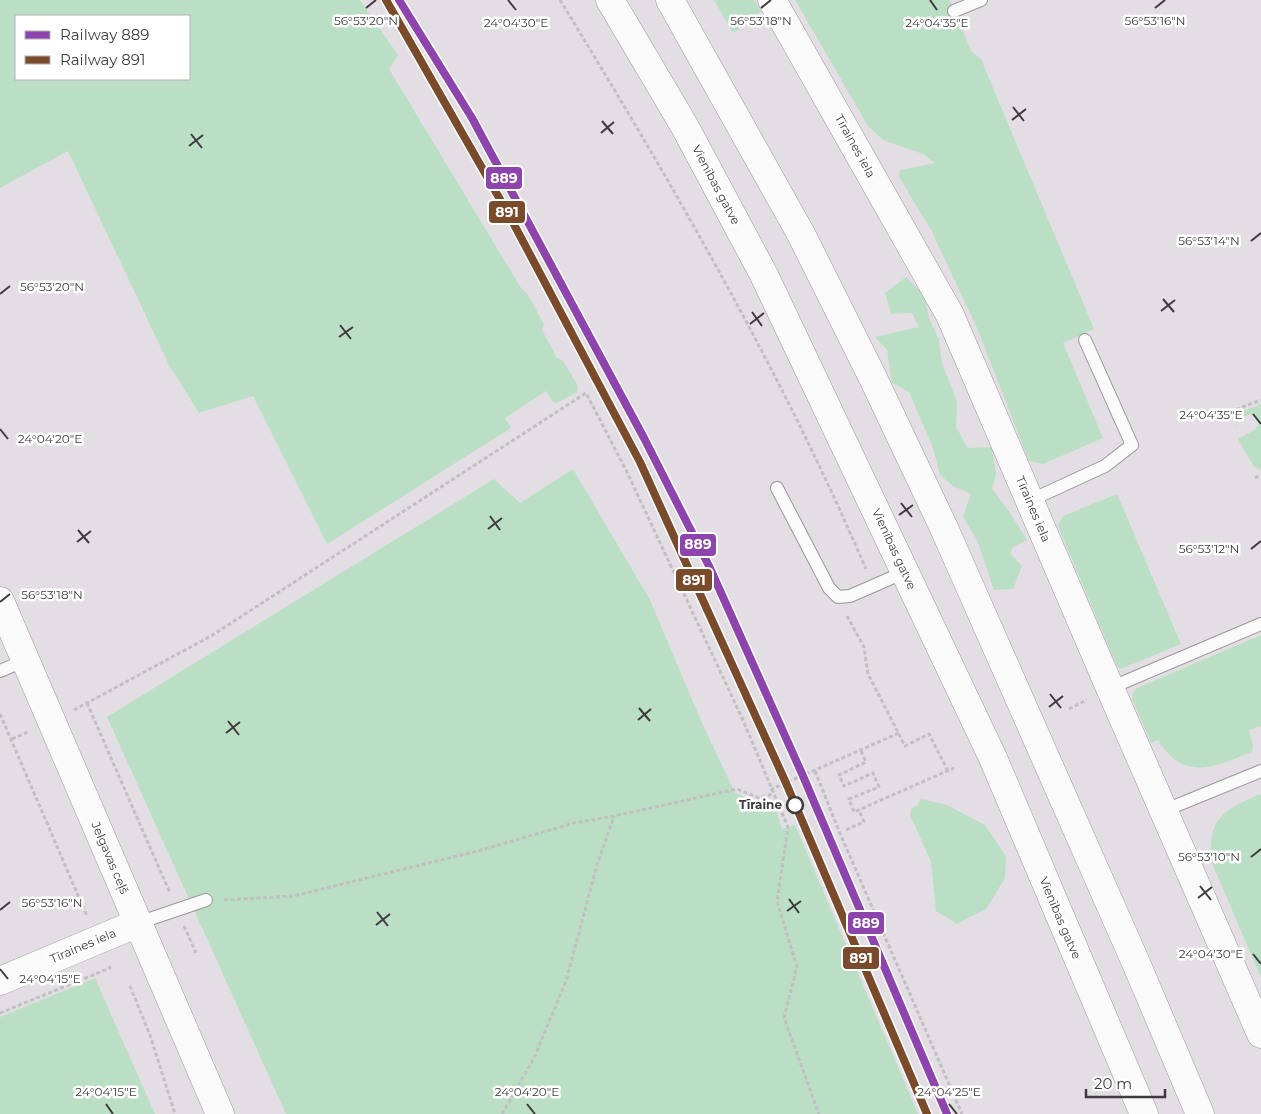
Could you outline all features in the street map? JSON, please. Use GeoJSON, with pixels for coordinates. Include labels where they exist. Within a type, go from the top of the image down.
{"type":"FeatureCollection","features":[{"type":"Feature","properties":{"kind":"main road","name":"Vienības gatve"},"geometry":{"type":"LineString","coordinates":[[610,0],[685,128],[764,275],[993,758],[1144,1114]]}},
{"type":"Feature","properties":{"kind":"main road"},"geometry":{"type":"LineString","coordinates":[[670,0],[801,234],[877,386],[944,528],[1136,963],[1200,1114]]}},
{"type":"Feature","properties":{"kind":"main road","name":"Tīraines iela"},"geometry":{"type":"LineString","coordinates":[[772,0],[950,315],[1029,501],[1100,694],[1163,811],[1261,1034]]}},
{"type":"Feature","properties":{"kind":"main road","name":"Jelgavas ceļš"},"geometry":{"type":"LineString","coordinates":[[0,601],[220,1114]]}},
{"type":"Feature","properties":{"kind":"main road","name":"Tīraines iela"},"geometry":{"type":"LineString","coordinates":[[0,980],[138,923]]}},
{"type":"Feature","properties":{"kind":"lane"},"geometry":{"type":"LineString","coordinates":[[954,11],[981,0]]}},
{"type":"Feature","properties":{"kind":"lane"},"geometry":{"type":"LineString","coordinates":[[1029,501],[1105,466],[1132,444],[1085,340]]}},
{"type":"Feature","properties":{"kind":"lane"},"geometry":{"type":"LineString","coordinates":[[777,488],[829,588],[838,597],[850,596],[905,572]]}},
{"type":"Feature","properties":{"kind":"lane"},"geometry":{"type":"LineString","coordinates":[[1100,694],[1261,624]]}},
{"type":"Feature","properties":{"kind":"lane"},"geometry":{"type":"LineString","coordinates":[[0,671],[26,660]]}},
{"type":"Feature","properties":{"kind":"lane"},"geometry":{"type":"LineString","coordinates":[[1163,811],[1261,771]]}},
{"type":"Feature","properties":{"kind":"lane"},"geometry":{"type":"LineString","coordinates":[[138,923],[206,900]]}},
{"type":"Feature","properties":{"kind":"path"},"geometry":{"type":"LineString","coordinates":[[560,0],[605,74],[750,326],[840,510],[873,586]]}},
{"type":"Feature","properties":{"kind":"path"},"geometry":{"type":"LineString","coordinates":[[12,740],[87,703],[211,636],[586,394],[626,470],[738,709],[788,827],[777,901],[797,967],[784,1018],[819,1114]]}},
{"type":"Feature","properties":{"kind":"path"},"geometry":{"type":"LineString","coordinates":[[1230,412],[1261,400]]}},
{"type":"Feature","properties":{"kind":"path"},"geometry":{"type":"LineString","coordinates":[[1255,478],[1261,476]]}},
{"type":"Feature","properties":{"kind":"path"},"geometry":{"type":"LineString","coordinates":[[848,616],[864,647],[868,674],[905,746],[929,734],[948,771]]}},
{"type":"Feature","properties":{"kind":"path"},"geometry":{"type":"LineString","coordinates":[[1069,709],[1100,694]]}},
{"type":"Feature","properties":{"kind":"path"},"geometry":{"type":"LineString","coordinates":[[87,703],[196,953]]}},
{"type":"Feature","properties":{"kind":"path"},"geometry":{"type":"LineString","coordinates":[[0,714],[110,968],[0,1013]]}},
{"type":"Feature","properties":{"kind":"path"},"geometry":{"type":"LineString","coordinates":[[206,900],[242,900],[293,896],[478,851],[574,823],[737,789],[759,798],[770,795],[772,789],[899,734]]}},
{"type":"Feature","properties":{"kind":"path"},"geometry":{"type":"LineString","coordinates":[[861,751],[866,762],[839,775],[844,786],[873,773],[879,787],[849,799],[854,812],[954,768]]}},
{"type":"Feature","properties":{"kind":"path"},"geometry":{"type":"LineString","coordinates":[[815,771],[839,831],[962,1114]]}},
{"type":"Feature","properties":{"kind":"path"},"geometry":{"type":"LineString","coordinates":[[846,830],[864,822],[859,810]]}},
{"type":"Feature","properties":{"kind":"path"},"geometry":{"type":"LineString","coordinates":[[502,1114],[534,1058],[566,982],[597,865],[614,816]]}},
{"type":"Feature","properties":{"kind":"path"},"geometry":{"type":"LineString","coordinates":[[130,986],[150,1035],[175,1114]]}},
{"type":"Feature","properties":{"kind":"green space"},"geometry":{"type":"Polygon","coordinates":[[[0,0],[360,0],[398,55],[389,69],[521,288],[528,295],[544,324],[542,330],[557,358],[563,361],[578,386],[577,392],[557,403],[553,402],[546,391],[505,418],[511,428],[327,544],[253,396],[199,413],[169,365],[68,151],[0,188],[0,0]]]}},
{"type":"Feature","properties":{"kind":"green space"},"geometry":{"type":"Polygon","coordinates":[[[714,0],[754,0],[761,12],[733,33],[714,0]]]}},
{"type":"Feature","properties":{"kind":"green space"},"geometry":{"type":"Polygon","coordinates":[[[795,0],[949,0],[972,52],[981,59],[1094,329],[1063,343],[1103,438],[1043,464],[1029,461],[978,330],[931,230],[899,177],[900,170],[935,163],[923,154],[883,140],[868,126],[795,0]]]}},
{"type":"Feature","properties":{"kind":"green space"},"geometry":{"type":"Polygon","coordinates":[[[906,277],[924,295],[929,318],[939,340],[942,363],[957,402],[956,427],[968,448],[992,447],[996,475],[992,489],[1009,511],[1027,540],[1013,547],[1010,553],[1022,566],[1013,589],[994,590],[977,540],[963,517],[971,494],[953,486],[940,475],[933,448],[909,392],[892,383],[887,350],[875,337],[919,327],[912,313],[891,314],[885,293],[906,277]]]}},
{"type":"Feature","properties":{"kind":"green space"},"geometry":{"type":"Polygon","coordinates":[[[1261,404],[1261,470],[1254,467],[1238,439],[1256,429],[1258,423],[1255,417],[1251,414],[1238,419],[1235,427],[1236,414],[1261,404]]]}},
{"type":"Feature","properties":{"kind":"green space"},"geometry":{"type":"Polygon","coordinates":[[[573,469],[650,600],[702,723],[735,793],[762,804],[773,800],[782,829],[795,825],[918,1114],[286,1114],[107,717],[494,479],[520,503],[573,469]]]}},
{"type":"Feature","properties":{"kind":"green space"},"geometry":{"type":"Polygon","coordinates":[[[1117,494],[1181,644],[1121,669],[1117,666],[1058,526],[1063,516],[1117,494]]]}},
{"type":"Feature","properties":{"kind":"green space"},"geometry":{"type":"Polygon","coordinates":[[[1261,635],[1261,726],[1249,730],[1253,746],[1252,752],[1213,766],[1189,766],[1178,762],[1158,740],[1151,743],[1132,698],[1133,692],[1137,688],[1261,635]]]}},
{"type":"Feature","properties":{"kind":"green space"},"geometry":{"type":"Polygon","coordinates":[[[1261,794],[1261,978],[1212,863],[1211,848],[1215,826],[1220,818],[1237,805],[1261,794]]]}},
{"type":"Feature","properties":{"kind":"green space"},"geometry":{"type":"Polygon","coordinates":[[[921,799],[947,805],[985,825],[1006,856],[1005,878],[986,909],[957,924],[936,911],[931,862],[910,815],[911,809],[917,806],[921,799]]]}},
{"type":"Feature","properties":{"kind":"green space"},"geometry":{"type":"Polygon","coordinates":[[[95,978],[155,1114],[0,1114],[0,1017],[95,978]]]}},
{"type":"Feature","properties":{"kind":"rail line","name":"891"},"geometry":{"type":"LineString","coordinates":[[386,0],[509,215],[640,462],[786,783],[927,1114]]}},
{"type":"Feature","properties":{"kind":"rail line","name":"889"},"geometry":{"type":"LineString","coordinates":[[399,0],[472,118],[644,438],[709,566],[803,776],[947,1114]]}},
{"type":"Feature","properties":{"kind":"place","name":"Tīraine"},"geometry":{"type":"Point","coordinates":[795,805]}}]}
